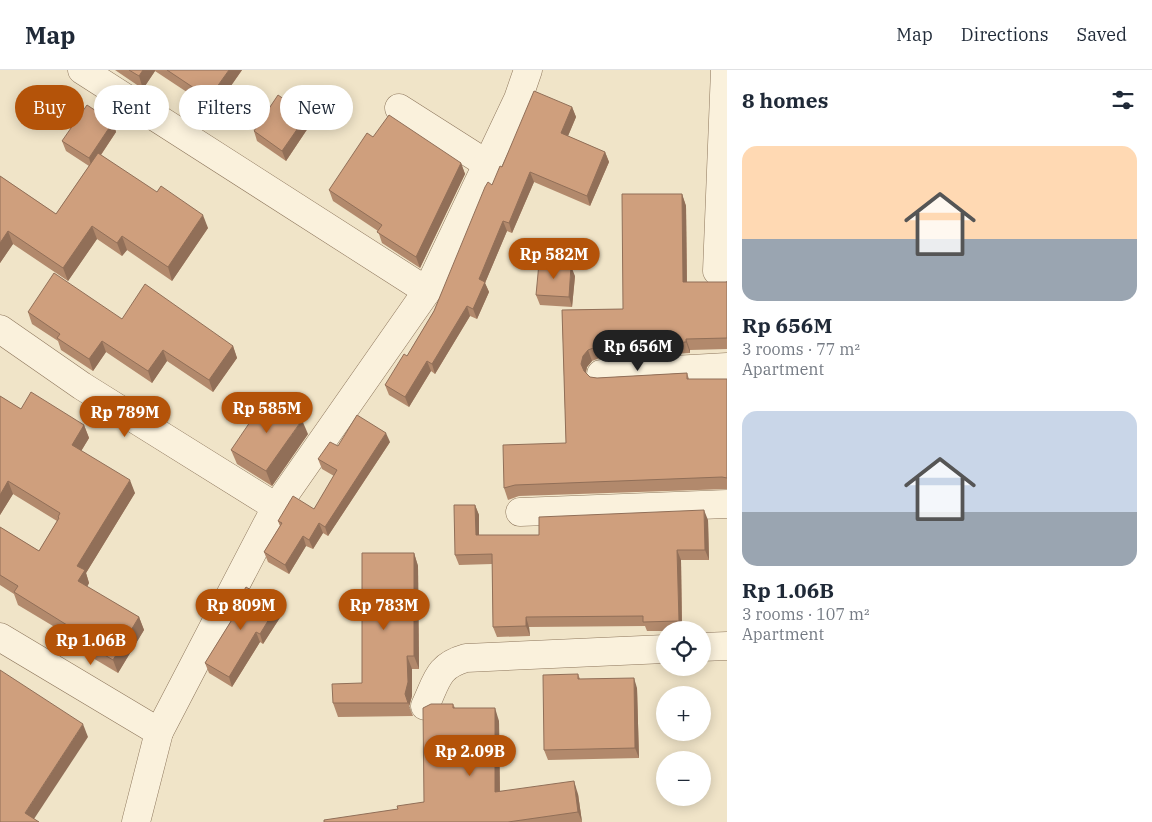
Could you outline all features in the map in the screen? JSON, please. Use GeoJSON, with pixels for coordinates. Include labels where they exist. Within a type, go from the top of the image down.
{"type":"FeatureCollection","features":[{"type":"Feature","properties":{"kind":"street"},"geometry":{"type":"LineString","coordinates":[[82,70],[427,291]]}},
{"type":"Feature","properties":{"kind":"street"},"geometry":{"type":"LineString","coordinates":[[136,822],[159,732],[276,507],[427,291],[518,100],[528,70]]}},
{"type":"Feature","properties":{"kind":"street"},"geometry":{"type":"LineString","coordinates":[[716,271],[725,70]]}},
{"type":"Feature","properties":{"kind":"street"},"geometry":{"type":"LineString","coordinates":[[400,108],[487,164]]}},
{"type":"Feature","properties":{"kind":"street"},"geometry":{"type":"LineString","coordinates":[[0,329],[82,386],[276,507]]}},
{"type":"Feature","properties":{"kind":"street"},"geometry":{"type":"LineString","coordinates":[[602,374],[727,367]]}},
{"type":"Feature","properties":{"kind":"street"},"geometry":{"type":"LineString","coordinates":[[520,512],[727,504]]}},
{"type":"Feature","properties":{"kind":"street"},"geometry":{"type":"LineString","coordinates":[[0,637],[159,732]]}},
{"type":"Feature","properties":{"kind":"street"},"geometry":{"type":"LineString","coordinates":[[711,647],[727,646]]}},
{"type":"Feature","properties":{"kind":"street"},"geometry":{"type":"LineString","coordinates":[[425,706],[443,669],[451,662],[466,658],[656,649]]}},
{"type":"Feature","properties":{"kind":"building"},"geometry":{"type":"Polygon","coordinates":[[[129,70],[143,70],[139,76],[129,70]]]}},
{"type":"Feature","properties":{"kind":"building"},"geometry":{"type":"Polygon","coordinates":[[[167,70],[229,70],[218,85],[190,85],[167,70]]]}},
{"type":"Feature","properties":{"kind":"building"},"geometry":{"type":"Polygon","coordinates":[[[534,91],[572,107],[561,133],[605,152],[587,196],[530,172],[509,223],[503,221],[479,279],[485,282],[473,309],[467,306],[432,364],[427,361],[405,397],[385,385],[404,354],[407,356],[434,311],[485,187],[488,182],[492,185],[500,166],[502,167],[534,91]]]}},
{"type":"Feature","properties":{"kind":"building"},"geometry":{"type":"Polygon","coordinates":[[[278,95],[280,96],[280,130],[297,130],[282,151],[254,131],[270,130],[270,107],[278,95]]]}},
{"type":"Feature","properties":{"kind":"building"},"geometry":{"type":"Polygon","coordinates":[[[87,105],[94,110],[94,130],[108,130],[89,158],[62,141],[70,130],[84,130],[84,109],[87,105]]]}},
{"type":"Feature","properties":{"kind":"building"},"geometry":{"type":"Polygon","coordinates":[[[389,115],[461,163],[416,257],[377,232],[382,225],[329,190],[367,133],[373,137],[389,115]]]}},
{"type":"Feature","properties":{"kind":"building"},"geometry":{"type":"Polygon","coordinates":[[[98,153],[157,192],[161,186],[203,215],[168,267],[122,236],[117,243],[92,226],[63,268],[8,231],[0,243],[0,176],[56,214],[98,153]]]}},
{"type":"Feature","properties":{"kind":"building"},"geometry":{"type":"Polygon","coordinates":[[[622,194],[682,194],[683,282],[727,282],[727,338],[686,339],[686,342],[596,347],[588,350],[583,356],[581,364],[584,371],[590,377],[597,378],[687,373],[687,379],[727,379],[727,478],[515,485],[504,488],[503,445],[566,443],[562,310],[623,309],[622,194]]]}},
{"type":"Feature","properties":{"kind":"building"},"geometry":{"type":"Polygon","coordinates":[[[539,263],[571,266],[569,297],[536,295],[539,263]]]}},
{"type":"Feature","properties":{"kind":"building"},"geometry":{"type":"Polygon","coordinates":[[[54,273],[122,319],[145,284],[233,346],[209,380],[163,350],[148,371],[102,341],[89,359],[57,338],[60,334],[28,312],[54,273]]]}},
{"type":"Feature","properties":{"kind":"building"},"geometry":{"type":"Polygon","coordinates":[[[31,392],[84,425],[72,445],[130,480],[77,566],[85,570],[78,581],[139,617],[113,660],[71,635],[75,630],[14,592],[18,586],[0,575],[0,527],[39,551],[59,518],[60,513],[8,481],[0,495],[0,396],[21,409],[31,392]]]}},
{"type":"Feature","properties":{"kind":"building"},"geometry":{"type":"Polygon","coordinates":[[[267,397],[302,420],[266,471],[231,450],[267,397]]]}},
{"type":"Feature","properties":{"kind":"building"},"geometry":{"type":"Polygon","coordinates":[[[357,415],[386,433],[325,527],[319,523],[309,540],[303,536],[285,565],[264,552],[282,523],[278,521],[293,496],[314,509],[337,470],[318,459],[330,442],[338,446],[357,415]]]}},
{"type":"Feature","properties":{"kind":"building"},"geometry":{"type":"Polygon","coordinates":[[[454,505],[475,505],[476,535],[539,535],[539,517],[704,510],[705,550],[677,550],[679,621],[643,622],[643,616],[526,617],[526,626],[493,627],[492,554],[455,555],[454,505]]]}},
{"type":"Feature","properties":{"kind":"building"},"geometry":{"type":"Polygon","coordinates":[[[362,553],[414,553],[414,656],[407,656],[408,682],[405,694],[408,703],[333,703],[332,684],[362,683],[362,553]]]}},
{"type":"Feature","properties":{"kind":"building"},"geometry":{"type":"Polygon","coordinates":[[[246,587],[277,606],[260,634],[256,632],[229,677],[205,663],[233,618],[229,615],[246,587]]]}},
{"type":"Feature","properties":{"kind":"building"},"geometry":{"type":"Polygon","coordinates":[[[0,670],[83,724],[25,813],[39,822],[0,822],[0,670]]]}},
{"type":"Feature","properties":{"kind":"building"},"geometry":{"type":"Polygon","coordinates":[[[578,674],[578,679],[634,678],[635,748],[544,750],[543,675],[578,674]]]}},
{"type":"Feature","properties":{"kind":"building"},"geometry":{"type":"Polygon","coordinates":[[[431,704],[453,704],[453,708],[495,708],[495,792],[574,781],[578,812],[508,822],[324,822],[324,820],[398,809],[397,806],[424,802],[423,708],[431,704]]]}}]}
